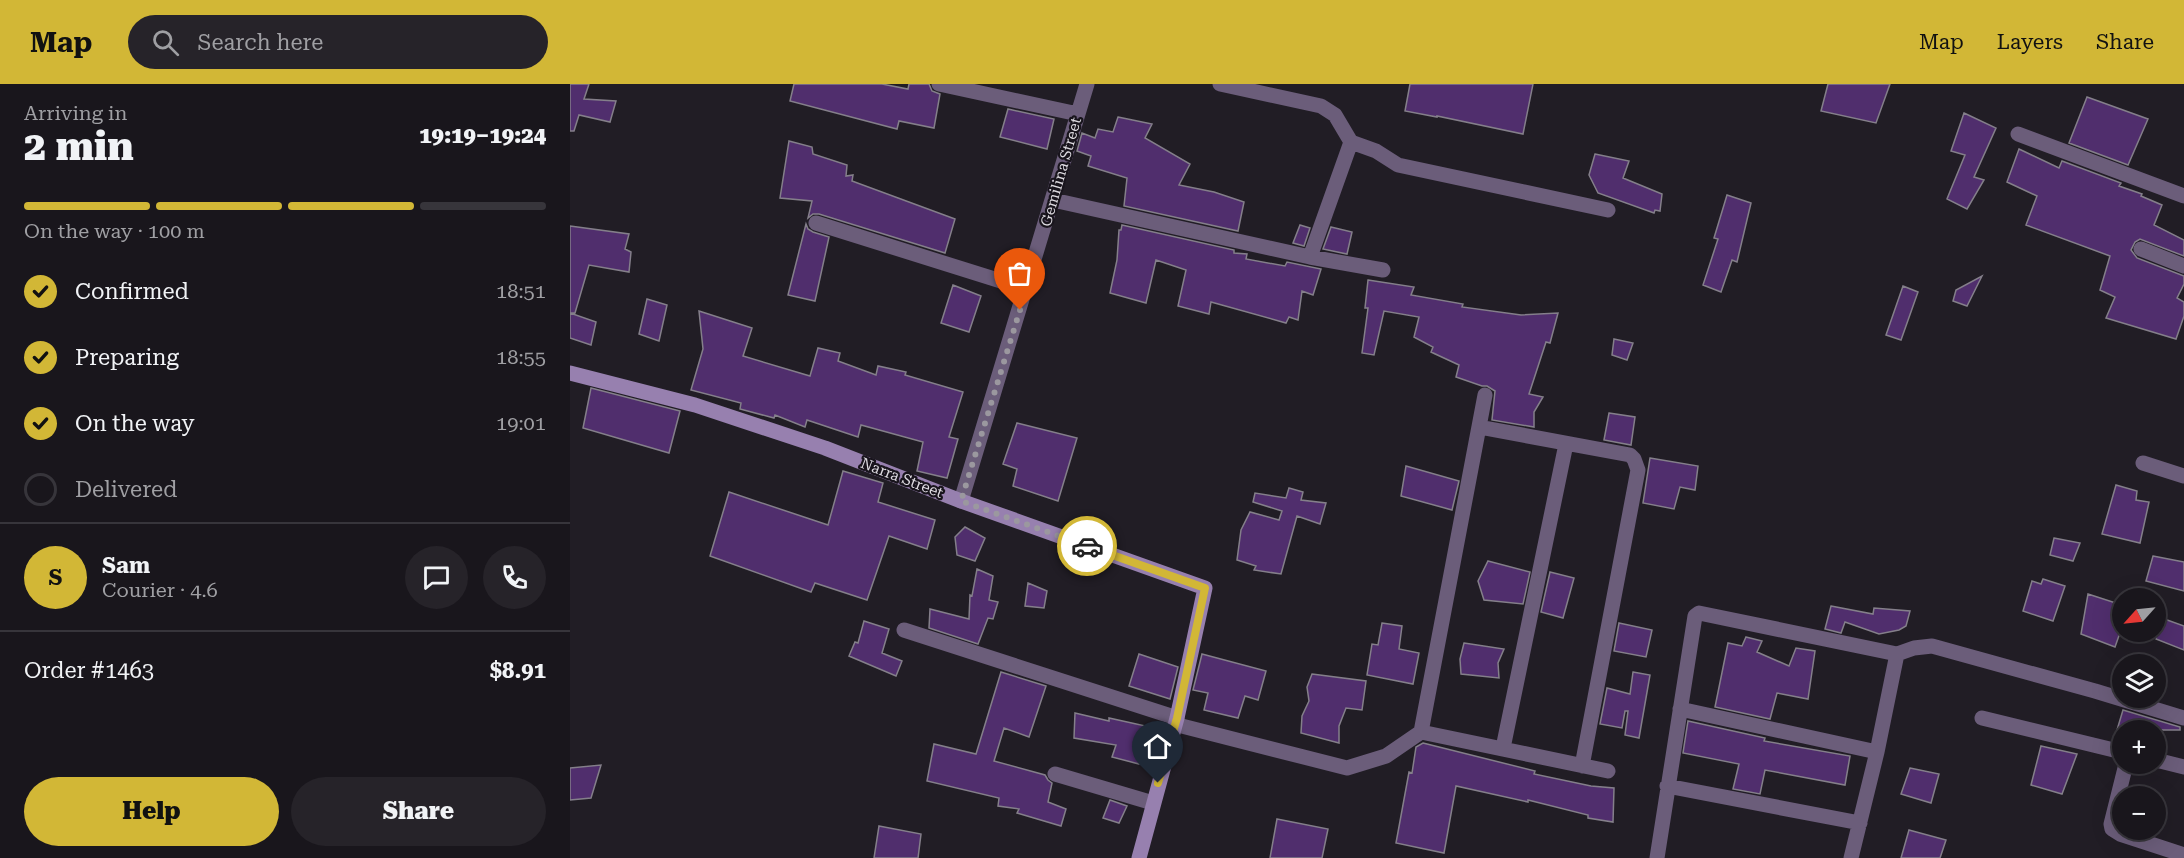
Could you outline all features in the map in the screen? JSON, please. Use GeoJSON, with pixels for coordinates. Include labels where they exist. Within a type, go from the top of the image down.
{"type":"FeatureCollection","features":[{"type":"Feature","properties":{"kind":"street"},"geometry":{"type":"LineString","coordinates":[[939,84],[1078,114]]}},
{"type":"Feature","properties":{"kind":"street","name":"Gemilina Street"},"geometry":{"type":"LineString","coordinates":[[961,501],[1087,84]]}},
{"type":"Feature","properties":{"kind":"street"},"geometry":{"type":"LineString","coordinates":[[1220,84],[1320,106],[1335,115],[1351,142],[1376,151],[1398,165],[1608,210]]}},
{"type":"Feature","properties":{"kind":"street"},"geometry":{"type":"LineString","coordinates":[[2018,134],[2184,196]]}},
{"type":"Feature","properties":{"kind":"street"},"geometry":{"type":"LineString","coordinates":[[1310,257],[1351,142]]}},
{"type":"Feature","properties":{"kind":"street"},"geometry":{"type":"LineString","coordinates":[[1053,200],[1310,257],[1383,270]]}},
{"type":"Feature","properties":{"kind":"street"},"geometry":{"type":"LineString","coordinates":[[816,223],[1026,289]]}},
{"type":"Feature","properties":{"kind":"street"},"geometry":{"type":"LineString","coordinates":[[2141,249],[2184,266]]}},
{"type":"Feature","properties":{"kind":"street","name":"Narra Street"},"geometry":{"type":"LineString","coordinates":[[570,373],[695,405],[814,444],[961,501],[1205,588],[1175,721],[1138,858]]}},
{"type":"Feature","properties":{"kind":"street"},"geometry":{"type":"LineString","coordinates":[[904,630],[1175,721],[1347,768],[1386,756],[1421,732],[1485,395]]}},
{"type":"Feature","properties":{"kind":"street"},"geometry":{"type":"LineString","coordinates":[[1479,427],[1630,455],[1638,470],[1582,766]]}},
{"type":"Feature","properties":{"kind":"street"},"geometry":{"type":"LineString","coordinates":[[1503,748],[1566,444]]}},
{"type":"Feature","properties":{"kind":"street"},"geometry":{"type":"LineString","coordinates":[[2143,463],[2184,476]]}},
{"type":"Feature","properties":{"kind":"street"},"geometry":{"type":"LineString","coordinates":[[1657,858],[1695,616],[1699,613],[1897,654],[1914,648],[1932,646],[2184,718]]}},
{"type":"Feature","properties":{"kind":"street"},"geometry":{"type":"LineString","coordinates":[[1851,858],[1877,752],[1897,654]]}},
{"type":"Feature","properties":{"kind":"street"},"geometry":{"type":"LineString","coordinates":[[1680,710],[1877,752]]}},
{"type":"Feature","properties":{"kind":"street"},"geometry":{"type":"LineString","coordinates":[[1982,718],[2112,750]]}},
{"type":"Feature","properties":{"kind":"street"},"geometry":{"type":"LineString","coordinates":[[1421,732],[1608,771]]}},
{"type":"Feature","properties":{"kind":"street"},"geometry":{"type":"LineString","coordinates":[[2166,762],[2184,767]]}},
{"type":"Feature","properties":{"kind":"street"},"geometry":{"type":"LineString","coordinates":[[1055,774],[1153,803]]}},
{"type":"Feature","properties":{"kind":"street"},"geometry":{"type":"LineString","coordinates":[[2124,774],[2111,824],[2112,829],[2120,834],[2184,855]]}},
{"type":"Feature","properties":{"kind":"street"},"geometry":{"type":"LineString","coordinates":[[1667,786],[1860,823]]}},
{"type":"Feature","properties":{"kind":"building"},"geometry":{"type":"Polygon","coordinates":[[[570,84],[589,84],[584,99],[616,101],[610,122],[579,115],[574,131],[570,131],[570,84]]]}},
{"type":"Feature","properties":{"kind":"building"},"geometry":{"type":"Polygon","coordinates":[[[794,84],[882,84],[908,89],[909,84],[929,84],[932,91],[940,94],[934,128],[899,121],[897,129],[790,101],[794,84]]]}},
{"type":"Feature","properties":{"kind":"building"},"geometry":{"type":"Polygon","coordinates":[[[1410,84],[1533,84],[1523,134],[1405,111],[1410,84]]]}},
{"type":"Feature","properties":{"kind":"building"},"geometry":{"type":"Polygon","coordinates":[[[1828,84],[1890,84],[1876,123],[1821,111],[1828,84]]]}},
{"type":"Feature","properties":{"kind":"building"},"geometry":{"type":"Polygon","coordinates":[[[2087,97],[2148,119],[2128,165],[2069,143],[2087,97]]]}},
{"type":"Feature","properties":{"kind":"building"},"geometry":{"type":"Polygon","coordinates":[[[1008,109],[1054,119],[1047,149],[1000,137],[1008,109]]]}},
{"type":"Feature","properties":{"kind":"building"},"geometry":{"type":"Polygon","coordinates":[[[1964,113],[1996,128],[1974,177],[1984,180],[1967,209],[1947,199],[1965,155],[1951,151],[1964,113]]]}},
{"type":"Feature","properties":{"kind":"building"},"geometry":{"type":"Polygon","coordinates":[[[1118,117],[1152,124],[1145,138],[1190,164],[1179,185],[1214,192],[1244,202],[1238,231],[1124,206],[1127,178],[1088,166],[1091,156],[1077,151],[1082,133],[1095,138],[1098,129],[1113,132],[1118,117]]]}},
{"type":"Feature","properties":{"kind":"building"},"geometry":{"type":"Polygon","coordinates":[[[789,141],[812,147],[813,154],[847,165],[846,176],[853,175],[852,181],[955,219],[945,253],[819,214],[813,214],[808,218],[812,201],[780,198],[789,141]]]}},
{"type":"Feature","properties":{"kind":"building"},"geometry":{"type":"Polygon","coordinates":[[[2019,149],[2059,168],[2062,161],[2121,183],[2119,186],[2142,194],[2141,196],[2162,205],[2154,225],[2184,240],[2184,256],[2140,239],[2135,242],[2131,250],[2137,258],[2184,276],[2184,284],[2177,298],[2184,302],[2184,316],[2176,339],[2106,318],[2115,297],[2100,290],[2110,256],[2026,225],[2037,196],[2007,182],[2019,149]]]}},
{"type":"Feature","properties":{"kind":"building"},"geometry":{"type":"Polygon","coordinates":[[[1595,154],[1629,161],[1623,178],[1662,194],[1660,211],[1655,210],[1654,213],[1598,193],[1589,175],[1595,154]]]}},
{"type":"Feature","properties":{"kind":"building"},"geometry":{"type":"Polygon","coordinates":[[[1727,195],[1751,203],[1737,262],[1732,260],[1721,292],[1703,285],[1718,239],[1714,238],[1727,195]]]}},
{"type":"Feature","properties":{"kind":"building"},"geometry":{"type":"Polygon","coordinates":[[[806,224],[813,232],[829,237],[815,301],[788,295],[806,224]]]}},
{"type":"Feature","properties":{"kind":"building"},"geometry":{"type":"Polygon","coordinates":[[[1122,225],[1234,250],[1234,253],[1247,254],[1246,259],[1285,266],[1287,262],[1321,269],[1313,295],[1302,291],[1298,320],[1289,317],[1286,323],[1211,302],[1209,314],[1178,306],[1186,270],[1156,260],[1146,303],[1110,293],[1117,260],[1119,230],[1122,225]]]}},
{"type":"Feature","properties":{"kind":"building"},"geometry":{"type":"Polygon","coordinates":[[[1300,225],[1310,228],[1304,246],[1293,243],[1300,225]]]}},
{"type":"Feature","properties":{"kind":"building"},"geometry":{"type":"Polygon","coordinates":[[[570,226],[629,234],[625,249],[631,252],[629,272],[589,265],[575,313],[570,313],[570,226]]]}},
{"type":"Feature","properties":{"kind":"building"},"geometry":{"type":"Polygon","coordinates":[[[1331,227],[1352,232],[1347,254],[1323,249],[1331,227]]]}},
{"type":"Feature","properties":{"kind":"building"},"geometry":{"type":"Polygon","coordinates":[[[1982,276],[1967,306],[1953,301],[1956,290],[1982,276]]]}},
{"type":"Feature","properties":{"kind":"building"},"geometry":{"type":"Polygon","coordinates":[[[1368,280],[1414,287],[1411,295],[1463,304],[1462,307],[1521,315],[1558,313],[1550,343],[1546,342],[1529,394],[1543,397],[1534,412],[1534,427],[1492,420],[1495,391],[1487,386],[1456,377],[1459,365],[1431,352],[1433,347],[1414,337],[1419,317],[1384,311],[1374,355],[1362,353],[1368,308],[1365,308],[1368,280]]]}},
{"type":"Feature","properties":{"kind":"building"},"geometry":{"type":"Polygon","coordinates":[[[953,285],[981,296],[969,332],[941,323],[953,285]]]}},
{"type":"Feature","properties":{"kind":"building"},"geometry":{"type":"Polygon","coordinates":[[[1903,286],[1918,292],[1901,340],[1886,335],[1903,286]]]}},
{"type":"Feature","properties":{"kind":"building"},"geometry":{"type":"Polygon","coordinates":[[[647,299],[667,305],[659,341],[639,334],[647,299]]]}},
{"type":"Feature","properties":{"kind":"building"},"geometry":{"type":"Polygon","coordinates":[[[699,311],[752,328],[743,356],[810,376],[818,348],[840,353],[838,361],[876,375],[878,366],[906,372],[905,375],[963,392],[949,437],[958,439],[947,478],[917,471],[923,442],[861,425],[858,437],[807,420],[805,427],[775,415],[774,418],[740,409],[741,403],[691,390],[703,349],[699,311]]]}},
{"type":"Feature","properties":{"kind":"building"},"geometry":{"type":"Polygon","coordinates":[[[570,313],[596,322],[591,345],[570,338],[570,313]]]}},
{"type":"Feature","properties":{"kind":"building"},"geometry":{"type":"Polygon","coordinates":[[[1614,339],[1633,343],[1627,360],[1612,355],[1614,339]]]}},
{"type":"Feature","properties":{"kind":"building"},"geometry":{"type":"Polygon","coordinates":[[[591,388],[680,411],[669,453],[583,428],[591,388]]]}},
{"type":"Feature","properties":{"kind":"building"},"geometry":{"type":"Polygon","coordinates":[[[1609,413],[1635,417],[1631,445],[1604,440],[1609,413]]]}},
{"type":"Feature","properties":{"kind":"building"},"geometry":{"type":"Polygon","coordinates":[[[1017,423],[1077,438],[1058,501],[1013,486],[1017,469],[1003,464],[1017,423]]]}},
{"type":"Feature","properties":{"kind":"building"},"geometry":{"type":"Polygon","coordinates":[[[1650,458],[1698,466],[1695,490],[1680,487],[1674,509],[1643,503],[1650,458]]]}},
{"type":"Feature","properties":{"kind":"building"},"geometry":{"type":"Polygon","coordinates":[[[1406,466],[1459,481],[1452,510],[1401,496],[1406,466]]]}},
{"type":"Feature","properties":{"kind":"building"},"geometry":{"type":"Polygon","coordinates":[[[843,471],[883,483],[878,502],[935,520],[927,549],[889,536],[867,600],[815,583],[811,592],[710,556],[729,492],[828,525],[843,471]]]}},
{"type":"Feature","properties":{"kind":"building"},"geometry":{"type":"Polygon","coordinates":[[[2116,485],[2137,491],[2136,500],[2149,502],[2140,543],[2102,534],[2116,485]]]}},
{"type":"Feature","properties":{"kind":"building"},"geometry":{"type":"Polygon","coordinates":[[[1289,488],[1303,492],[1301,500],[1326,503],[1320,524],[1297,516],[1281,574],[1254,570],[1256,566],[1237,560],[1241,530],[1250,512],[1279,520],[1282,511],[1253,502],[1255,493],[1286,498],[1289,488]]]}},
{"type":"Feature","properties":{"kind":"building"},"geometry":{"type":"Polygon","coordinates":[[[965,527],[985,538],[975,561],[957,555],[955,537],[965,527]]]}},
{"type":"Feature","properties":{"kind":"building"},"geometry":{"type":"Polygon","coordinates":[[[2054,538],[2080,543],[2073,561],[2050,555],[2054,538]]]}},
{"type":"Feature","properties":{"kind":"building"},"geometry":{"type":"Polygon","coordinates":[[[2153,556],[2184,562],[2184,591],[2146,581],[2153,556]]]}},
{"type":"Feature","properties":{"kind":"building"},"geometry":{"type":"Polygon","coordinates":[[[1488,561],[1530,572],[1523,604],[1484,600],[1478,581],[1488,561]]]}},
{"type":"Feature","properties":{"kind":"building"},"geometry":{"type":"Polygon","coordinates":[[[977,569],[993,576],[989,600],[998,602],[993,619],[988,618],[978,644],[929,628],[930,609],[969,619],[970,595],[972,596],[977,569]]]}},
{"type":"Feature","properties":{"kind":"building"},"geometry":{"type":"Polygon","coordinates":[[[1550,572],[1574,578],[1563,618],[1541,612],[1550,572]]]}},
{"type":"Feature","properties":{"kind":"building"},"geometry":{"type":"Polygon","coordinates":[[[2043,579],[2065,586],[2053,621],[2023,611],[2032,581],[2041,584],[2043,579]]]}},
{"type":"Feature","properties":{"kind":"building"},"geometry":{"type":"Polygon","coordinates":[[[1028,583],[1047,591],[1044,608],[1025,606],[1028,583]]]}},
{"type":"Feature","properties":{"kind":"building"},"geometry":{"type":"Polygon","coordinates":[[[2088,594],[2112,602],[2112,642],[2117,642],[2115,647],[2081,634],[2088,594]]]}},
{"type":"Feature","properties":{"kind":"building"},"geometry":{"type":"Polygon","coordinates":[[[1831,606],[1873,614],[1874,608],[1910,611],[1906,626],[1899,630],[1879,634],[1845,622],[1841,633],[1825,629],[1831,606]]]}},
{"type":"Feature","properties":{"kind":"building"},"geometry":{"type":"Polygon","coordinates":[[[2166,620],[2184,626],[2184,650],[2164,642],[2166,642],[2166,620]]]}},
{"type":"Feature","properties":{"kind":"building"},"geometry":{"type":"Polygon","coordinates":[[[864,621],[889,629],[882,653],[902,661],[896,676],[849,656],[855,642],[858,643],[864,621]]]}},
{"type":"Feature","properties":{"kind":"building"},"geometry":{"type":"Polygon","coordinates":[[[1382,623],[1402,626],[1399,649],[1419,653],[1413,684],[1367,675],[1372,644],[1378,645],[1382,623]]]}},
{"type":"Feature","properties":{"kind":"building"},"geometry":{"type":"Polygon","coordinates":[[[1619,623],[1652,630],[1646,657],[1614,651],[1619,623]]]}},
{"type":"Feature","properties":{"kind":"building"},"geometry":{"type":"Polygon","coordinates":[[[1746,637],[1762,641],[1757,652],[1789,666],[1796,648],[1815,651],[1808,699],[1777,693],[1770,719],[1715,707],[1728,643],[1742,646],[1746,637]]]}},
{"type":"Feature","properties":{"kind":"building"},"geometry":{"type":"Polygon","coordinates":[[[1464,643],[1504,649],[1498,663],[1499,678],[1461,674],[1460,659],[1464,643]]]}},
{"type":"Feature","properties":{"kind":"building"},"geometry":{"type":"Polygon","coordinates":[[[1139,654],[1178,667],[1170,699],[1129,686],[1139,654]]]}},
{"type":"Feature","properties":{"kind":"building"},"geometry":{"type":"Polygon","coordinates":[[[1202,654],[1266,671],[1258,700],[1245,696],[1238,718],[1204,710],[1208,693],[1193,690],[1202,654]]]}},
{"type":"Feature","properties":{"kind":"building"},"geometry":{"type":"Polygon","coordinates":[[[1001,672],[1046,686],[1029,737],[1004,728],[994,761],[1045,775],[1052,783],[1048,802],[1066,809],[1061,826],[1017,813],[1019,809],[998,806],[999,798],[927,781],[934,744],[976,754],[1001,672]]]}},
{"type":"Feature","properties":{"kind":"building"},"geometry":{"type":"Polygon","coordinates":[[[1633,672],[1650,675],[1639,738],[1625,735],[1628,711],[1625,711],[1622,728],[1600,724],[1607,688],[1630,694],[1633,672]]]}},
{"type":"Feature","properties":{"kind":"building"},"geometry":{"type":"Polygon","coordinates":[[[1312,674],[1366,681],[1362,710],[1346,708],[1339,726],[1339,743],[1301,733],[1302,716],[1309,701],[1307,687],[1312,674]]]}},
{"type":"Feature","properties":{"kind":"building"},"geometry":{"type":"Polygon","coordinates":[[[2123,710],[2157,720],[2120,720],[2123,710]]]}},
{"type":"Feature","properties":{"kind":"building"},"geometry":{"type":"Polygon","coordinates":[[[1075,713],[1150,727],[1139,764],[1112,757],[1116,745],[1074,738],[1075,713]]]}},
{"type":"Feature","properties":{"kind":"building"},"geometry":{"type":"Polygon","coordinates":[[[1688,721],[1765,738],[1764,741],[1850,756],[1845,785],[1765,770],[1760,794],[1733,789],[1739,764],[1683,753],[1688,721]]]}},
{"type":"Feature","properties":{"kind":"building"},"geometry":{"type":"Polygon","coordinates":[[[2166,723],[2180,727],[2180,730],[2166,730],[2166,723]]]}},
{"type":"Feature","properties":{"kind":"building"},"geometry":{"type":"Polygon","coordinates":[[[1423,743],[1535,771],[1534,774],[1591,786],[1614,788],[1613,822],[1588,818],[1588,815],[1528,800],[1528,802],[1456,786],[1444,853],[1396,843],[1409,772],[1412,773],[1416,747],[1423,743]]]}},
{"type":"Feature","properties":{"kind":"building"},"geometry":{"type":"Polygon","coordinates":[[[2041,746],[2077,754],[2062,794],[2031,785],[2041,746]]]}},
{"type":"Feature","properties":{"kind":"building"},"geometry":{"type":"Polygon","coordinates":[[[601,765],[591,798],[570,800],[570,768],[601,765]]]}},
{"type":"Feature","properties":{"kind":"building"},"geometry":{"type":"Polygon","coordinates":[[[1910,768],[1939,774],[1931,803],[1901,794],[1910,768]]]}},
{"type":"Feature","properties":{"kind":"building"},"geometry":{"type":"Polygon","coordinates":[[[1110,800],[1127,806],[1119,823],[1103,818],[1110,800]]]}},
{"type":"Feature","properties":{"kind":"building"},"geometry":{"type":"Polygon","coordinates":[[[1277,819],[1328,829],[1322,858],[1270,858],[1277,819]]]}},
{"type":"Feature","properties":{"kind":"building"},"geometry":{"type":"Polygon","coordinates":[[[879,826],[921,834],[918,858],[874,858],[879,826]]]}},
{"type":"Feature","properties":{"kind":"building"},"geometry":{"type":"Polygon","coordinates":[[[1909,830],[1946,840],[1940,858],[1901,858],[1909,830]]]}},
{"type":"Feature","properties":{"kind":"way so far"},"geometry":{"type":"LineString","coordinates":[[1020,310],[961,501],[1087,546]]}},
{"type":"Feature","properties":{"kind":"route"},"geometry":{"type":"LineString","coordinates":[[1087,546],[1205,588],[1177,718],[1158,783]]}}]}
